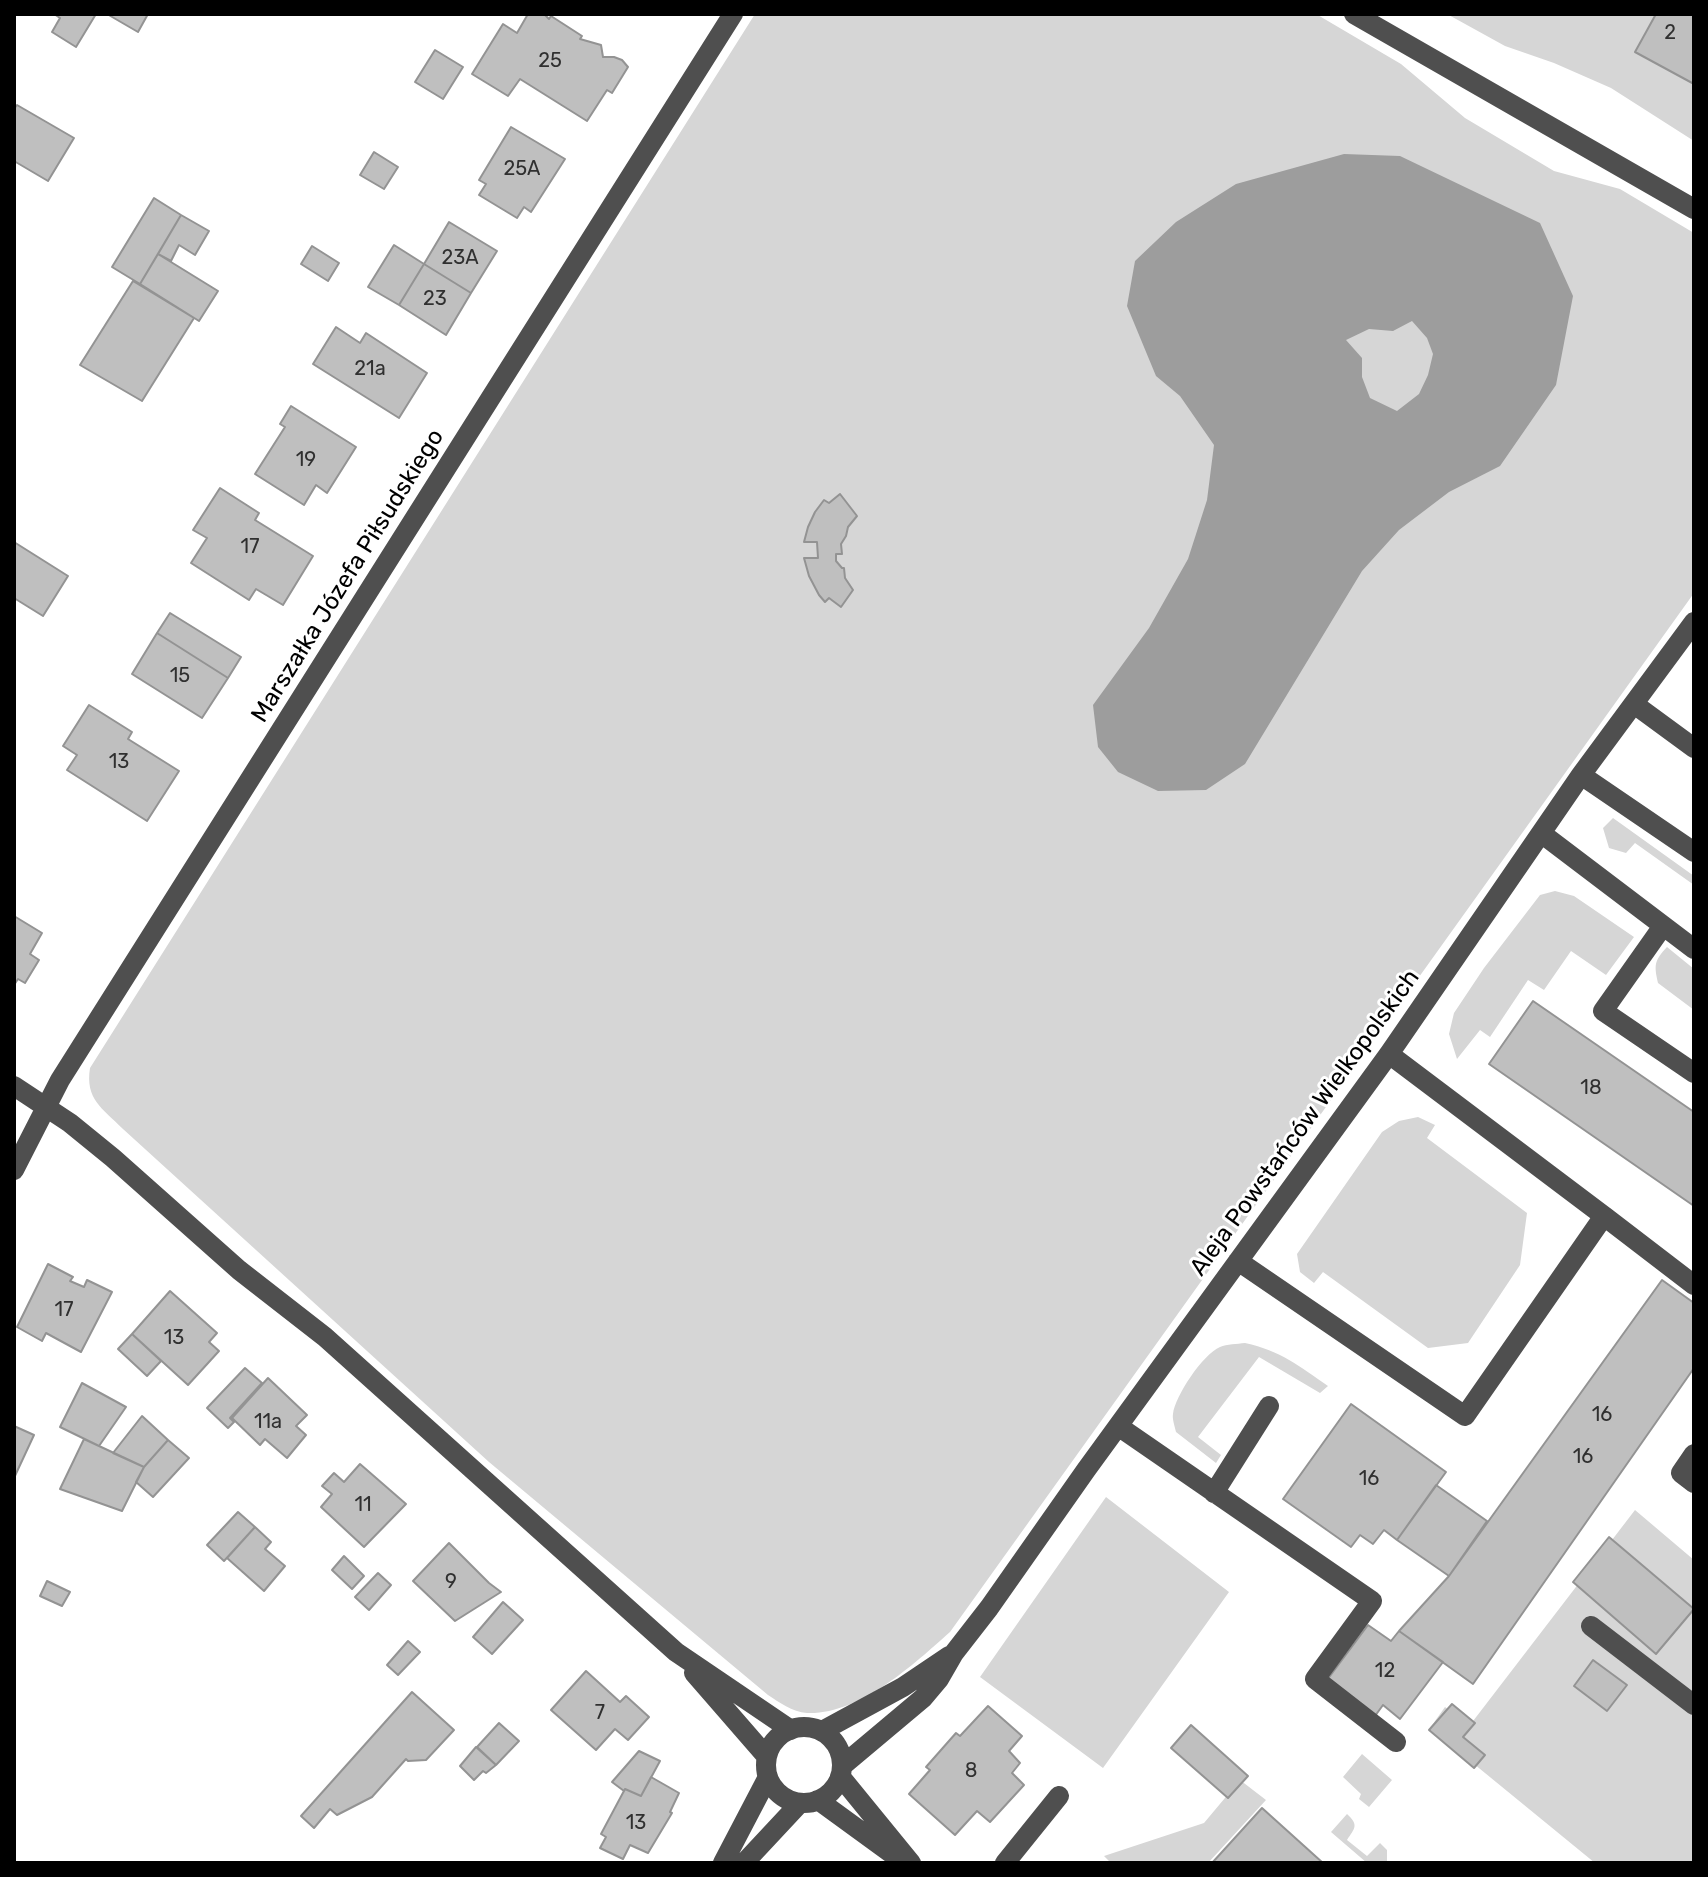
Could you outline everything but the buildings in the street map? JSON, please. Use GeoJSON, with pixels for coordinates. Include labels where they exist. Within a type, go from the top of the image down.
{"type":"FeatureCollection","features":[{"type":"Feature","properties":{"kind":"street","name":"Marszałka Józefa Piłsudskiego"},"geometry":{"type":"LineString","coordinates":[[14,1170],[46,1105],[733,14]]}},
{"type":"Feature","properties":{"kind":"street"},"geometry":{"type":"LineString","coordinates":[[1354,14],[1694,209]]}},
{"type":"Feature","properties":{"kind":"street","name":"Aleja Powstańców Wielkopolskich"},"geometry":{"type":"LineString","coordinates":[[841,1771],[923,1698],[939,1679],[954,1653],[1389,1054],[1581,775],[1634,704],[1686,650],[1694,622]]}},
{"type":"Feature","properties":{"kind":"street"},"geometry":{"type":"LineString","coordinates":[[1634,704],[1694,748]]}},
{"type":"Feature","properties":{"kind":"street"},"geometry":{"type":"LineString","coordinates":[[1581,775],[1694,852]]}},
{"type":"Feature","properties":{"kind":"street"},"geometry":{"type":"LineString","coordinates":[[1541,833],[1694,949]]}},
{"type":"Feature","properties":{"kind":"street"},"geometry":{"type":"LineString","coordinates":[[1663,926],[1603,1011],[1694,1073]]}},
{"type":"Feature","properties":{"kind":"street"},"geometry":{"type":"LineString","coordinates":[[1389,1054],[1694,1285]]}},
{"type":"Feature","properties":{"kind":"street"},"geometry":{"type":"LineString","coordinates":[[14,1086],[46,1105],[113,1158],[239,1270],[325,1337],[676,1652],[791,1730]]}},
{"type":"Feature","properties":{"kind":"street"},"geometry":{"type":"LineString","coordinates":[[1238,1261],[1465,1416],[1604,1216]]}},
{"type":"Feature","properties":{"kind":"street"},"geometry":{"type":"LineString","coordinates":[[1214,1493],[1269,1406]]}},
{"type":"Feature","properties":{"kind":"street"},"geometry":{"type":"LineString","coordinates":[[1118,1426],[1372,1601],[1315,1679],[1396,1742]]}},
{"type":"Feature","properties":{"kind":"street"},"geometry":{"type":"LineString","coordinates":[[1694,1454],[1681,1473],[1694,1483]]}},
{"type":"Feature","properties":{"kind":"street"},"geometry":{"type":"LineString","coordinates":[[1591,1626],[1694,1705]]}},
{"type":"Feature","properties":{"kind":"street"},"geometry":{"type":"LineString","coordinates":[[676,1652],[768,1767],[773,1786],[789,1800],[809,1801],[828,1794],[841,1771],[841,1755],[837,1746],[822,1731],[800,1727],[774,1741],[768,1767],[723,1863]]}},
{"type":"Feature","properties":{"kind":"street","name":"Aleja Powstańców Wielkopolskich"},"geometry":{"type":"LineString","coordinates":[[822,1731],[903,1687],[954,1653]]}},
{"type":"Feature","properties":{"kind":"street"},"geometry":{"type":"LineString","coordinates":[[841,1771],[911,1863]]}},
{"type":"Feature","properties":{"kind":"street"},"geometry":{"type":"LineString","coordinates":[[1005,1863],[1059,1796]]}},
{"type":"Feature","properties":{"kind":"street"},"geometry":{"type":"LineString","coordinates":[[744,1863],[809,1801]]}},
{"type":"Feature","properties":{"kind":"street"},"geometry":{"type":"LineString","coordinates":[[809,1801],[904,1863]]}},
{"type":"Feature","properties":{"kind":"shaded area"},"geometry":{"type":"Polygon","coordinates":[[[755,14],[1316,14],[1401,64],[1465,118],[1554,171],[1620,189],[1694,233],[1694,593],[950,1632],[902,1673],[865,1697],[846,1706],[807,1713],[791,1709],[768,1695],[489,1462],[108,1115],[93,1095],[89,1079],[90,1068],[755,14]]]}},
{"type":"Feature","properties":{"kind":"shaded area"},"geometry":{"type":"Polygon","coordinates":[[[1447,14],[1694,14],[1694,141],[1611,88],[1505,46],[1447,14]]]}},
{"type":"Feature","properties":{"kind":"shaded area"},"geometry":{"type":"Polygon","coordinates":[[[1344,154],[1400,156],[1540,223],[1573,296],[1556,385],[1500,466],[1449,492],[1399,530],[1362,571],[1245,764],[1206,790],[1158,791],[1118,772],[1098,747],[1093,705],[1149,628],[1188,559],[1207,500],[1214,445],[1180,396],[1156,376],[1127,306],[1135,261],[1176,222],[1236,184],[1344,154]],[[1412,321],[1393,331],[1369,329],[1346,340],[1362,358],[1362,377],[1370,398],[1397,411],[1419,394],[1433,354],[1427,338],[1412,321]]]}},
{"type":"Feature","properties":{"kind":"shaded area"},"geometry":{"type":"Polygon","coordinates":[[[1613,818],[1694,876],[1694,885],[1635,843],[1626,853],[1609,848],[1603,828],[1613,818]]]}},
{"type":"Feature","properties":{"kind":"shaded area"},"geometry":{"type":"Polygon","coordinates":[[[1555,891],[1574,896],[1634,937],[1606,975],[1571,951],[1544,990],[1528,980],[1490,1037],[1480,1030],[1457,1059],[1449,1034],[1454,1013],[1540,895],[1555,891]]]}},
{"type":"Feature","properties":{"kind":"shaded area"},"geometry":{"type":"Polygon","coordinates":[[[1667,947],[1694,969],[1694,1010],[1658,983],[1656,964],[1667,947]]]}},
{"type":"Feature","properties":{"kind":"shaded area"},"geometry":{"type":"Polygon","coordinates":[[[1418,1117],[1435,1125],[1427,1138],[1527,1213],[1520,1265],[1468,1343],[1428,1348],[1323,1272],[1314,1283],[1300,1272],[1297,1254],[1382,1132],[1399,1121],[1418,1117]]]}},
{"type":"Feature","properties":{"kind":"shaded area"},"geometry":{"type":"Polygon","coordinates":[[[1245,1343],[1279,1355],[1328,1386],[1320,1393],[1259,1357],[1198,1437],[1221,1455],[1216,1463],[1176,1432],[1173,1414],[1184,1387],[1213,1351],[1245,1343]]]}},
{"type":"Feature","properties":{"kind":"shaded area"},"geometry":{"type":"Polygon","coordinates":[[[1106,1497],[1229,1592],[1103,1768],[980,1677],[1106,1497]]]}},
{"type":"Feature","properties":{"kind":"shaded area"},"geometry":{"type":"Polygon","coordinates":[[[1635,1510],[1694,1560],[1694,1863],[1595,1863],[1430,1728],[1445,1707],[1470,1725],[1635,1510]]]}},
{"type":"Feature","properties":{"kind":"shaded area"},"geometry":{"type":"Polygon","coordinates":[[[1362,1754],[1392,1780],[1369,1807],[1359,1799],[1361,1794],[1343,1777],[1362,1754]]]}},
{"type":"Feature","properties":{"kind":"shaded area"},"geometry":{"type":"Polygon","coordinates":[[[1240,1780],[1266,1800],[1208,1863],[1111,1863],[1104,1856],[1204,1823],[1240,1780]]]}},
{"type":"Feature","properties":{"kind":"shaded area"},"geometry":{"type":"Polygon","coordinates":[[[1347,1814],[1354,1827],[1347,1840],[1367,1856],[1380,1843],[1387,1850],[1387,1863],[1367,1863],[1331,1832],[1347,1814]]]}}]}
